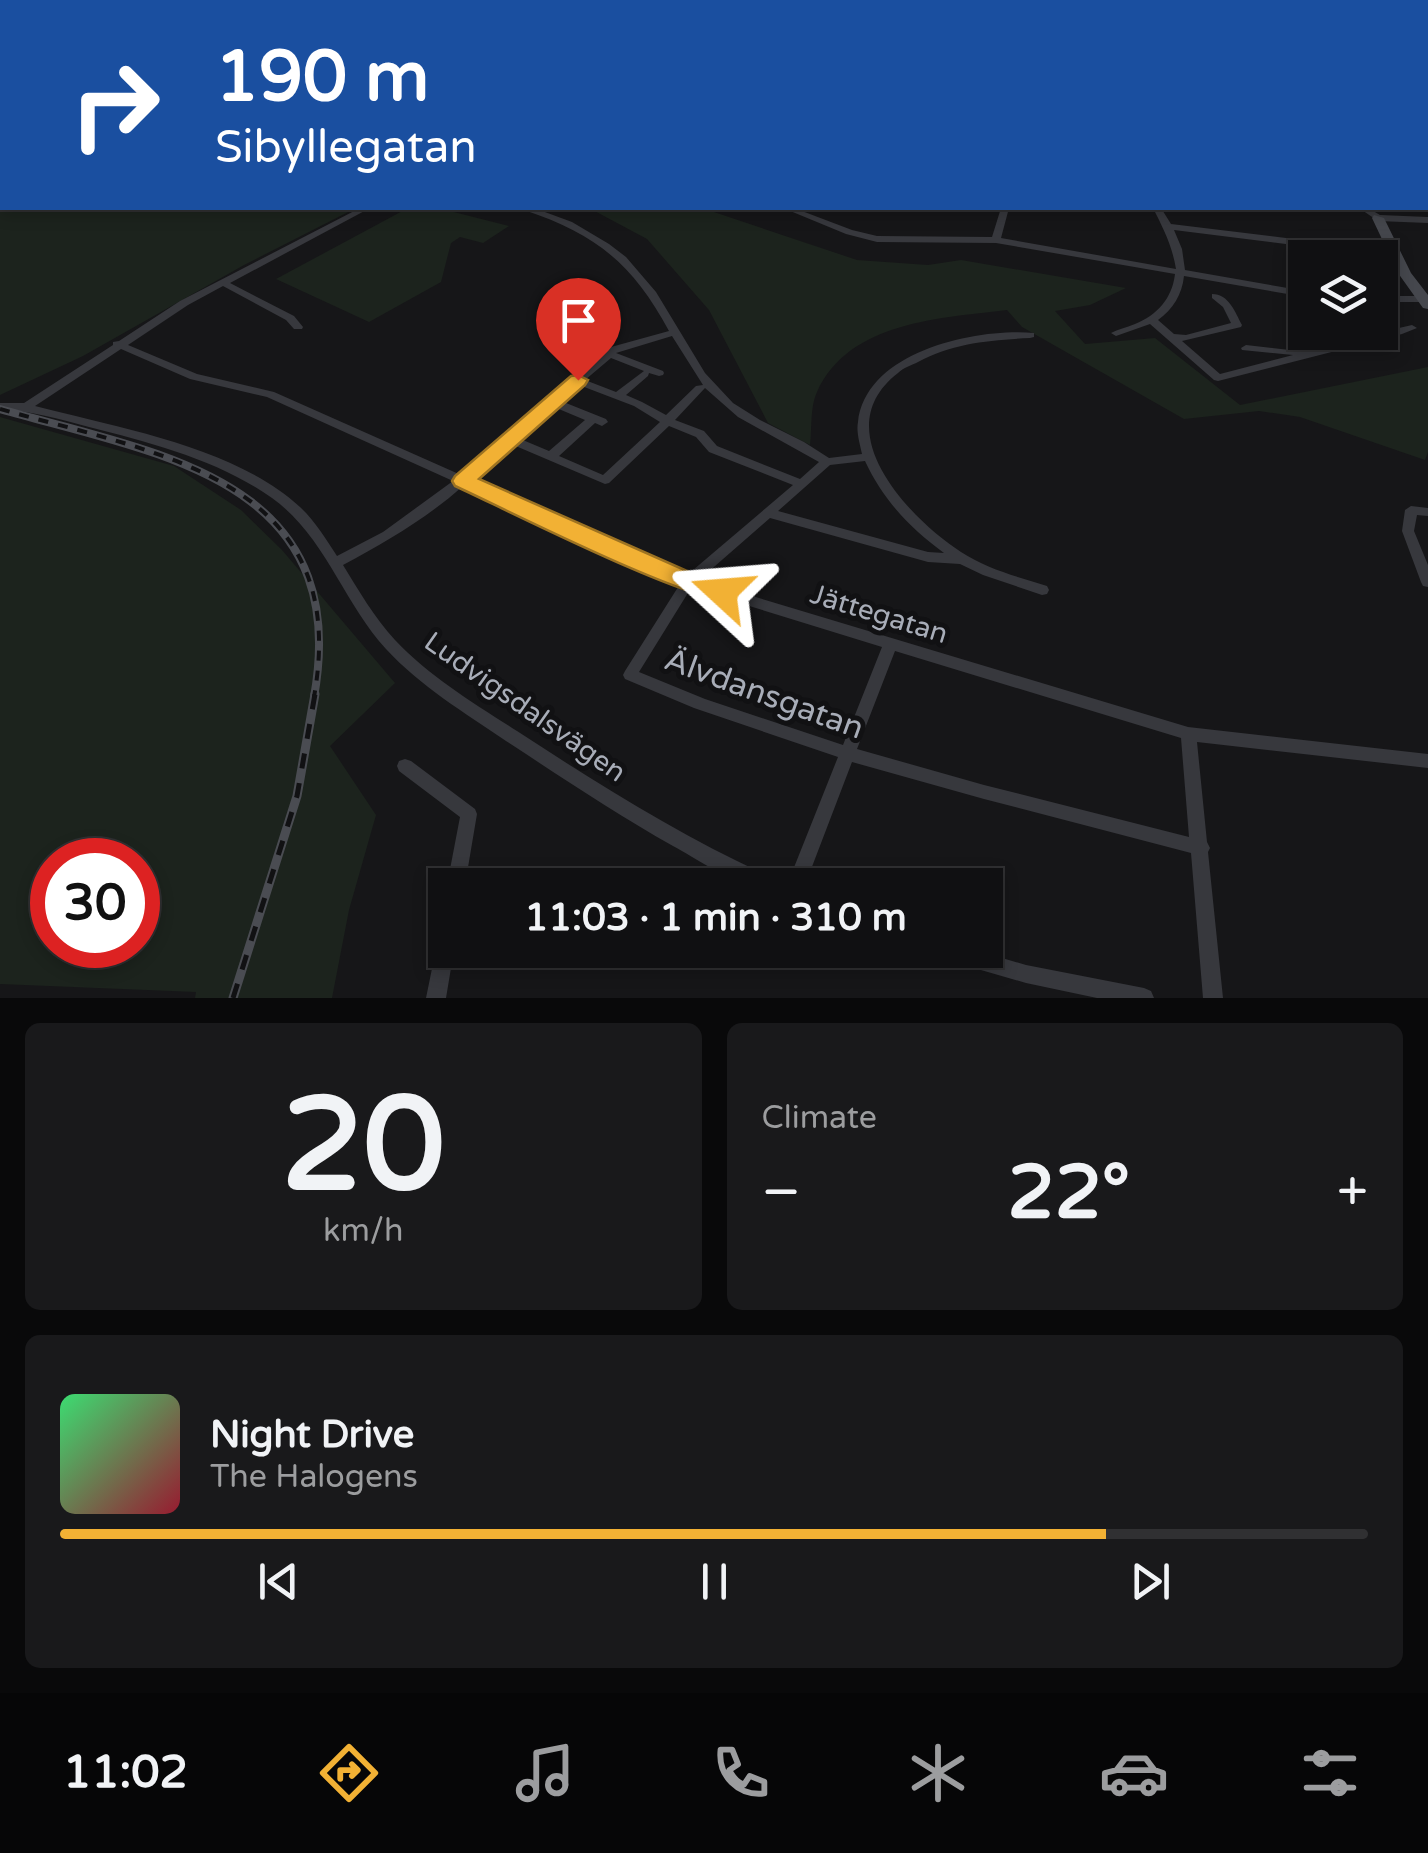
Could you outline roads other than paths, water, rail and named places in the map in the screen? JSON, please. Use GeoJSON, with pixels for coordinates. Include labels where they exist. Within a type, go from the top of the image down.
{"type":"FeatureCollection","features":[{"type":"Feature","properties":{"kind":"street"},"geometry":{"type":"LineString","coordinates":[[26,407],[117,344],[222,282],[362,210]]}},
{"type":"Feature","properties":{"kind":"street"},"geometry":{"type":"LineString","coordinates":[[532,210],[573,225],[614,250],[645,281],[695,368],[727,405],[763,429],[827,462],[866,457]]}},
{"type":"Feature","properties":{"kind":"street"},"geometry":{"type":"LineString","coordinates":[[791,210],[876,238],[996,240],[1288,291]]}},
{"type":"Feature","properties":{"kind":"street"},"geometry":{"type":"LineString","coordinates":[[996,240],[1004,210]]}},
{"type":"Feature","properties":{"kind":"street"},"geometry":{"type":"LineString","coordinates":[[1116,333],[1154,322],[1172,306],[1179,273],[1171,227],[1158,210]]}},
{"type":"Feature","properties":{"kind":"street"},"geometry":{"type":"LineString","coordinates":[[1366,210],[1378,218],[1426,301]]}},
{"type":"Feature","properties":{"kind":"street"},"geometry":{"type":"LineString","coordinates":[[1378,218],[1428,220]]}},
{"type":"Feature","properties":{"kind":"street"},"geometry":{"type":"LineString","coordinates":[[1171,227],[1288,241]]}},
{"type":"Feature","properties":{"kind":"street"},"geometry":{"type":"LineString","coordinates":[[222,282],[290,318],[298,327]]}},
{"type":"Feature","properties":{"kind":"street"},"geometry":{"type":"LineString","coordinates":[[1154,322],[1174,337],[1186,338],[1236,326],[1235,317],[1215,296]]}},
{"type":"Feature","properties":{"kind":"street"},"geometry":{"type":"LineString","coordinates":[[1398,300],[1426,301]]}},
{"type":"Feature","properties":{"kind":"street"},"geometry":{"type":"LineString","coordinates":[[1398,332],[1412,328]]}},
{"type":"Feature","properties":{"kind":"street"},"geometry":{"type":"LineString","coordinates":[[1223,330],[1268,365]]}},
{"type":"Feature","properties":{"kind":"street"},"geometry":{"type":"LineString","coordinates":[[335,563],[388,534],[463,481],[609,354],[632,342],[675,332]]}},
{"type":"Feature","properties":{"kind":"street"},"geometry":{"type":"LineString","coordinates":[[1030,334],[948,345],[900,367],[870,401],[863,426],[866,457],[881,488],[904,515],[961,559],[1042,590]]}},
{"type":"Feature","properties":{"kind":"street"},"geometry":{"type":"LineString","coordinates":[[1174,337],[1175,343],[1218,378],[1327,350]]}},
{"type":"Feature","properties":{"kind":"street","name":"Jättegatan"},"geometry":{"type":"LineString","coordinates":[[117,344],[194,377],[270,394],[688,582],[1188,734],[1428,761]]}},
{"type":"Feature","properties":{"kind":"street"},"geometry":{"type":"LineString","coordinates":[[1246,348],[1307,355]]}},
{"type":"Feature","properties":{"kind":"street"},"geometry":{"type":"LineString","coordinates":[[609,354],[659,372]]}},
{"type":"Feature","properties":{"kind":"street"},"geometry":{"type":"LineString","coordinates":[[618,396],[644,374]]}},
{"type":"Feature","properties":{"kind":"street"},"geometry":{"type":"LineString","coordinates":[[578,380],[700,434],[714,449],[802,484]]}},
{"type":"Feature","properties":{"kind":"street"},"geometry":{"type":"LineString","coordinates":[[509,439],[606,480],[700,388]]}},
{"type":"Feature","properties":{"kind":"street"},"geometry":{"type":"LineString","coordinates":[[550,456],[598,421],[552,402]]}},
{"type":"Feature","properties":{"kind":"street","name":"Ludvigsdalsvägen"},"geometry":{"type":"LineString","coordinates":[[0,406],[26,407],[219,462],[278,496],[299,513],[374,625],[415,668],[658,829],[735,868]]}},
{"type":"Feature","properties":{"kind":"street","name":"Älvdansgatan"},"geometry":{"type":"LineString","coordinates":[[827,462],[688,582],[630,674],[693,702],[846,756],[1201,848]]}},
{"type":"Feature","properties":{"kind":"street"},"geometry":{"type":"LineString","coordinates":[[1428,512],[1411,510],[1407,520],[1428,582]]}},
{"type":"Feature","properties":{"kind":"street"},"geometry":{"type":"LineString","coordinates":[[768,514],[928,557],[961,559]]}},
{"type":"Feature","properties":{"kind":"street"},"geometry":{"type":"LineString","coordinates":[[803,868],[890,644]]}},
{"type":"Feature","properties":{"kind":"street"},"geometry":{"type":"LineString","coordinates":[[1188,734],[1213,998]]}},
{"type":"Feature","properties":{"kind":"street"},"geometry":{"type":"LineString","coordinates":[[405,766],[469,814],[459,868]]}},
{"type":"Feature","properties":{"kind":"street"},"geometry":{"type":"LineString","coordinates":[[1003,967],[1144,998]]}},
{"type":"Feature","properties":{"kind":"street"},"geometry":{"type":"LineString","coordinates":[[436,998],[441,968]]}},
{"type":"Feature","properties":{"kind":"railway"},"geometry":{"type":"LineString","coordinates":[[0,409],[180,462],[231,488],[274,522],[304,566],[318,624],[314,697]]}},
{"type":"Feature","properties":{"kind":"railway"},"geometry":{"type":"LineString","coordinates":[[233,998],[297,796],[315,694]]}}]}
